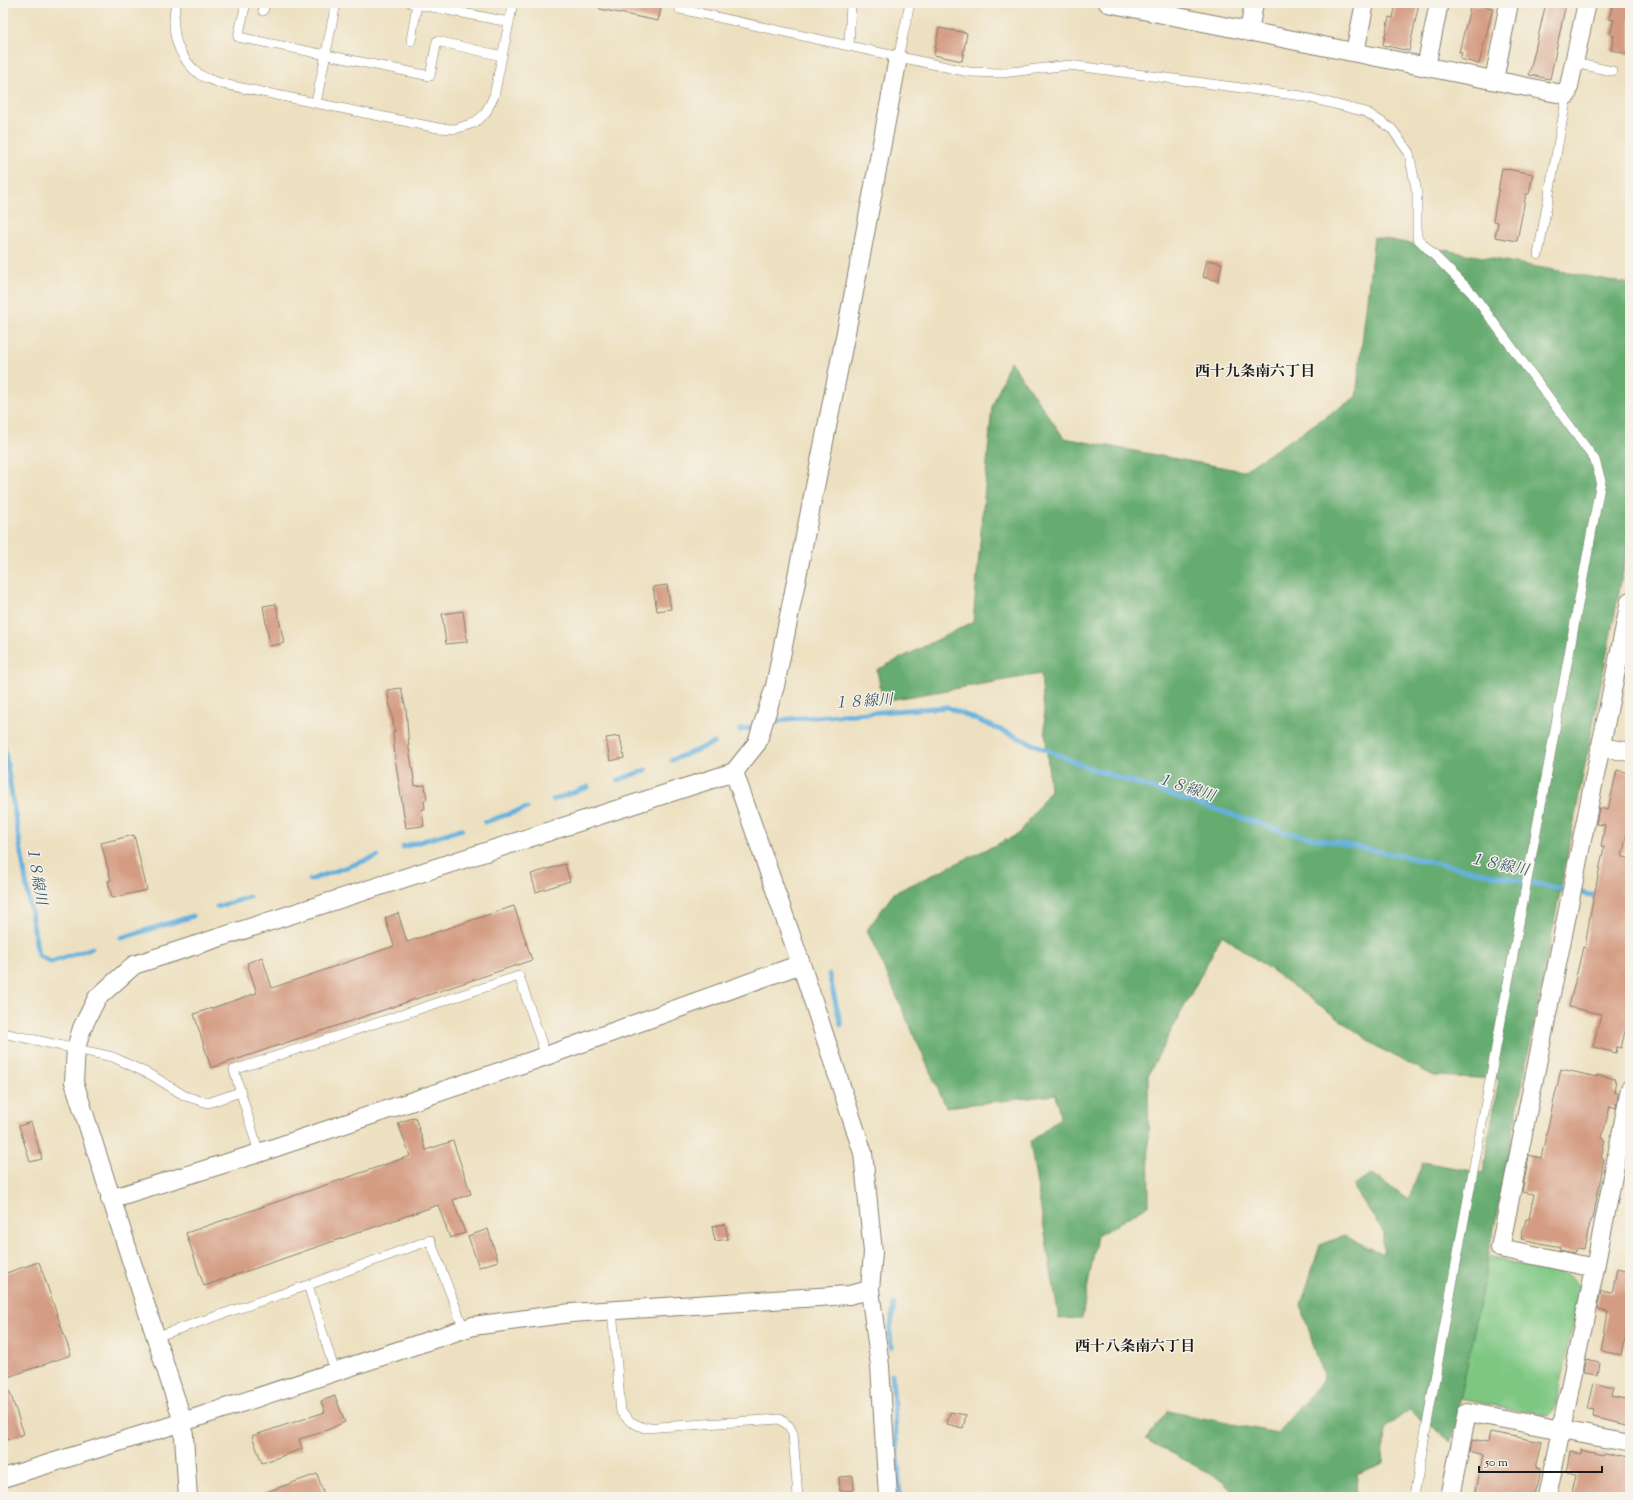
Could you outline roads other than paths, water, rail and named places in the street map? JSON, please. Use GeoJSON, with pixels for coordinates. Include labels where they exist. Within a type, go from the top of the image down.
{"type":"FeatureCollection","features":[{"type":"Feature","properties":{"kind":"street"},"geometry":{"type":"LineString","coordinates":[[1108,3],[1143,7],[1249,32],[1567,95],[1587,3]]}},
{"type":"Feature","properties":{"kind":"street"},"geometry":{"type":"LineString","coordinates":[[1249,32],[1254,3]]}},
{"type":"Feature","properties":{"kind":"street"},"geometry":{"type":"LineString","coordinates":[[1355,52],[1365,3]]}},
{"type":"Feature","properties":{"kind":"street"},"geometry":{"type":"LineString","coordinates":[[1426,67],[1439,3]]}},
{"type":"Feature","properties":{"kind":"street"},"geometry":{"type":"LineString","coordinates":[[1494,80],[1509,3]]}},
{"type":"Feature","properties":{"kind":"street"},"geometry":{"type":"LineString","coordinates":[[188,1497],[182,1422],[74,1082],[76,1048],[82,1028],[97,998],[134,965],[734,772],[757,743],[775,686],[854,292],[898,58]]}},
{"type":"Feature","properties":{"kind":"street"},"geometry":{"type":"LineString","coordinates":[[1595,1268],[1500,1248],[1630,601]]}},
{"type":"Feature","properties":{"kind":"street"},"geometry":{"type":"LineString","coordinates":[[1600,747],[1630,752]]}},
{"type":"Feature","properties":{"kind":"street"},"geometry":{"type":"LineString","coordinates":[[734,772],[801,964],[863,1153],[873,1252],[870,1290],[880,1366],[888,1497]]}},
{"type":"Feature","properties":{"kind":"street"},"geometry":{"type":"LineString","coordinates":[[110,1199],[258,1153],[546,1056],[801,964]]}},
{"type":"Feature","properties":{"kind":"street"},"geometry":{"type":"LineString","coordinates":[[1547,1497],[1595,1268],[1630,1089]]}},
{"type":"Feature","properties":{"kind":"street"},"geometry":{"type":"LineString","coordinates":[[3,1478],[182,1422],[473,1326],[571,1313],[849,1295],[870,1290]]}},
{"type":"Feature","properties":{"kind":"street"},"geometry":{"type":"LineString","coordinates":[[1450,1497],[1467,1412],[1630,1443]]}},
{"type":"Feature","properties":{"kind":"lane"},"geometry":{"type":"LineString","coordinates":[[176,3],[174,31],[178,49],[200,75],[223,84],[438,128],[455,129],[474,123],[485,114],[494,96],[513,3]]}},
{"type":"Feature","properties":{"kind":"lane"},"geometry":{"type":"LineString","coordinates":[[246,3],[238,37],[430,76],[437,41],[502,56]]}},
{"type":"Feature","properties":{"kind":"lane"},"geometry":{"type":"LineString","coordinates":[[316,103],[336,3]]}},
{"type":"Feature","properties":{"kind":"lane"},"geometry":{"type":"LineString","coordinates":[[681,3],[680,9],[898,58],[969,72],[1002,73],[1069,65],[1118,70],[1302,96],[1366,112],[1392,129],[1409,153],[1417,193],[1417,238],[1472,293],[1596,460],[1601,480],[1414,1497]]}},
{"type":"Feature","properties":{"kind":"lane"},"geometry":{"type":"LineString","coordinates":[[849,46],[851,3]]}},
{"type":"Feature","properties":{"kind":"lane"},"geometry":{"type":"LineString","coordinates":[[898,58],[910,3]]}},
{"type":"Feature","properties":{"kind":"lane"},"geometry":{"type":"LineString","coordinates":[[411,41],[414,4],[509,22]]}},
{"type":"Feature","properties":{"kind":"lane"},"geometry":{"type":"LineString","coordinates":[[1574,63],[1612,71]]}},
{"type":"Feature","properties":{"kind":"lane"},"geometry":{"type":"LineString","coordinates":[[1538,255],[1567,95]]}},
{"type":"Feature","properties":{"kind":"lane"},"geometry":{"type":"LineString","coordinates":[[258,1153],[234,1070],[519,976],[546,1056]]}},
{"type":"Feature","properties":{"kind":"lane"},"geometry":{"type":"LineString","coordinates":[[3,1033],[113,1057],[153,1076],[185,1096],[208,1103],[240,1092]]}},
{"type":"Feature","properties":{"kind":"lane"},"geometry":{"type":"LineString","coordinates":[[155,1337],[308,1285],[430,1240],[464,1329]]}},
{"type":"Feature","properties":{"kind":"lane"},"geometry":{"type":"LineString","coordinates":[[308,1285],[334,1372]]}},
{"type":"Feature","properties":{"kind":"lane"},"geometry":{"type":"LineString","coordinates":[[612,1310],[621,1412],[631,1422],[644,1428],[780,1419],[789,1426],[793,1434],[798,1497],[790,1497]]}},
{"type":"Feature","properties":{"kind":"waterway","name":"１８線川"},"geometry":{"type":"LineString","coordinates":[[767,724],[788,719],[947,707],[1089,768],[1285,832],[1601,897]]}},
{"type":"Feature","properties":{"kind":"waterway","name":"１８線川"},"geometry":{"type":"LineString","coordinates":[[740,730],[759,726]]}},
{"type":"Feature","properties":{"kind":"waterway","name":"１８線川"},"geometry":{"type":"LineString","coordinates":[[3,741],[38,955],[51,962],[92,948]]}},
{"type":"Feature","properties":{"kind":"waterway","name":"１８線川"},"geometry":{"type":"LineString","coordinates":[[672,760],[714,743]]}},
{"type":"Feature","properties":{"kind":"waterway","name":"１８線川"},"geometry":{"type":"LineString","coordinates":[[618,780],[646,770]]}},
{"type":"Feature","properties":{"kind":"waterway","name":"１８線川"},"geometry":{"type":"LineString","coordinates":[[553,800],[588,787]]}},
{"type":"Feature","properties":{"kind":"waterway","name":"１８線川"},"geometry":{"type":"LineString","coordinates":[[485,822],[527,808]]}},
{"type":"Feature","properties":{"kind":"waterway","name":"１８線川"},"geometry":{"type":"LineString","coordinates":[[403,847],[462,829]]}},
{"type":"Feature","properties":{"kind":"waterway","name":"１８線川"},"geometry":{"type":"LineString","coordinates":[[310,880],[378,856]]}},
{"type":"Feature","properties":{"kind":"waterway","name":"１８線川"},"geometry":{"type":"LineString","coordinates":[[217,907],[249,897]]}},
{"type":"Feature","properties":{"kind":"waterway","name":"１８線川"},"geometry":{"type":"LineString","coordinates":[[121,938],[193,916]]}},
{"type":"Feature","properties":{"kind":"waterway"},"geometry":{"type":"LineString","coordinates":[[829,975],[841,1025]]}},
{"type":"Feature","properties":{"kind":"waterway"},"geometry":{"type":"LineString","coordinates":[[891,1347],[890,1332],[894,1304]]}},
{"type":"Feature","properties":{"kind":"waterway"},"geometry":{"type":"LineString","coordinates":[[892,1374],[900,1497]]}},
{"type":"Feature","properties":{"kind":"district","name":"西十九条南六丁目"},"geometry":{"type":"Point","coordinates":[1255,371]}},
{"type":"Feature","properties":{"kind":"district","name":"西十八条南六丁目"},"geometry":{"type":"Point","coordinates":[1135,1346]}}]}
